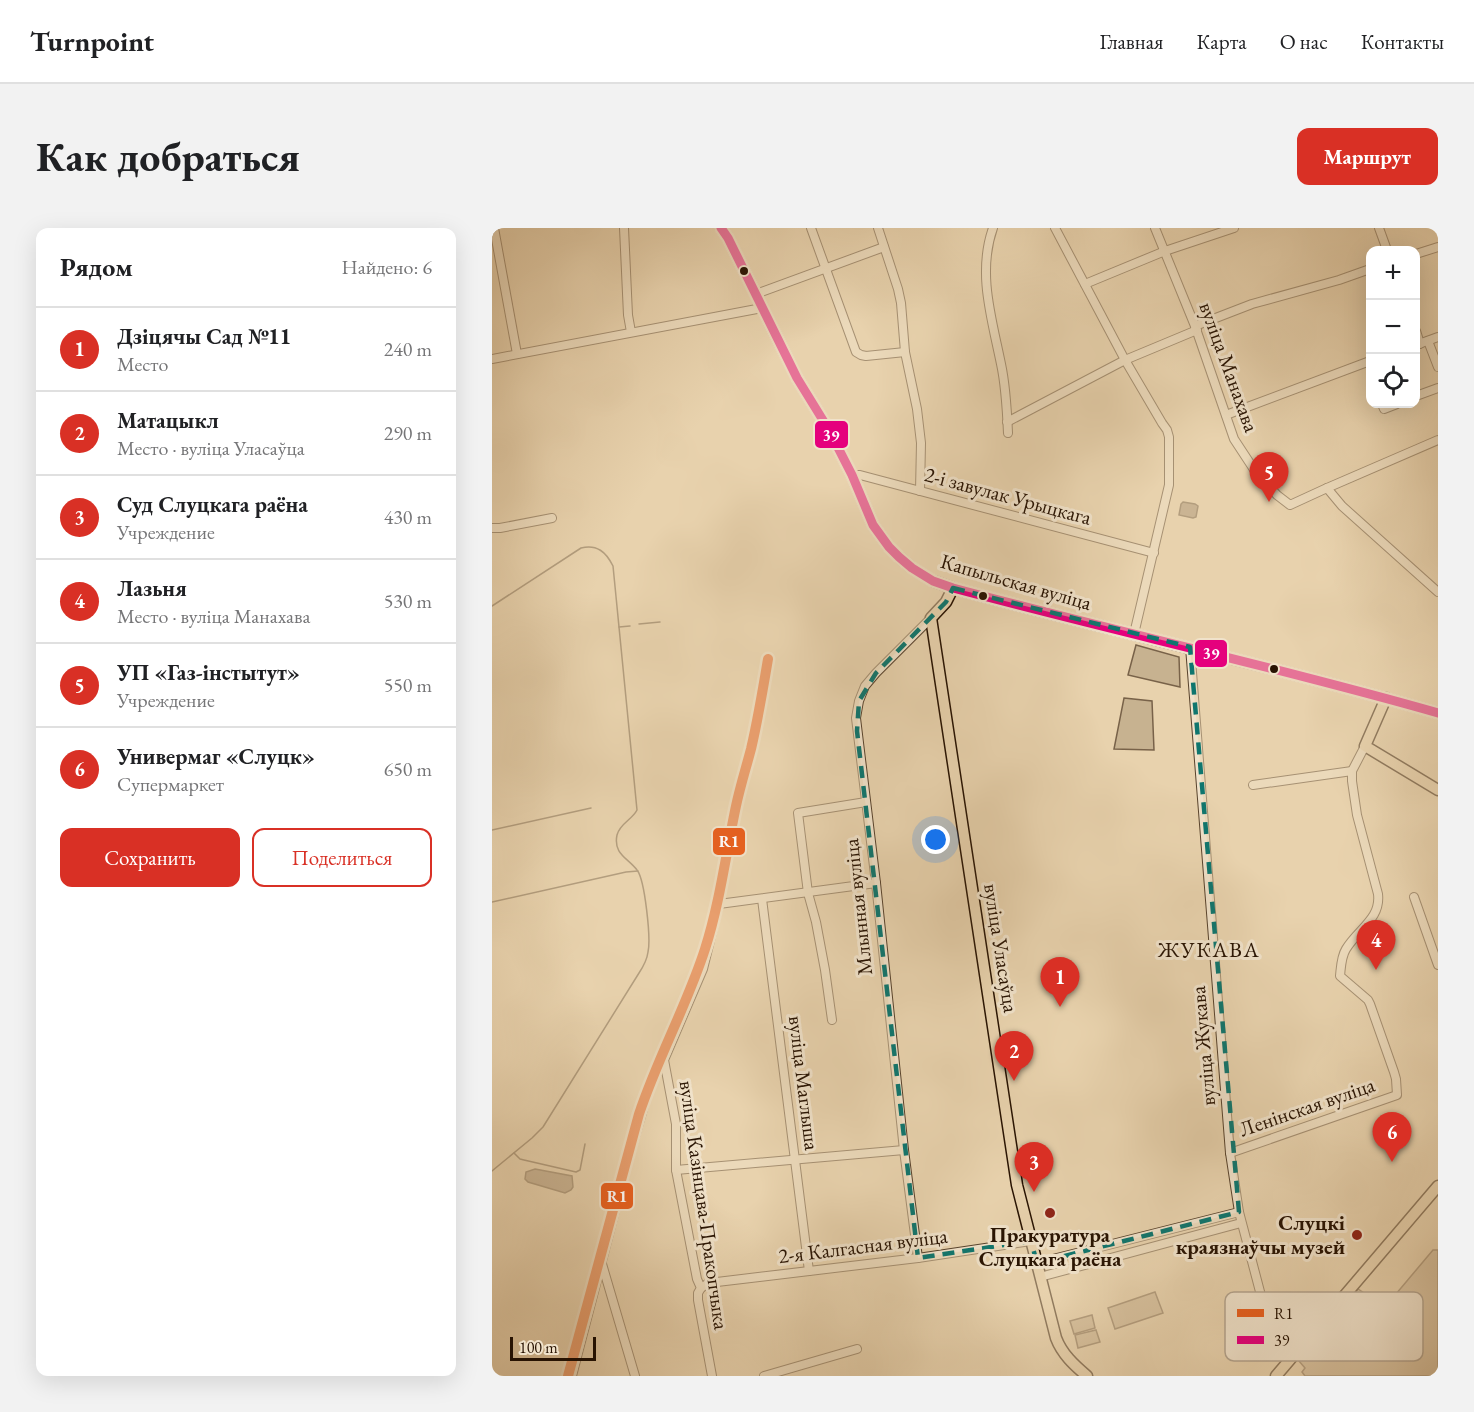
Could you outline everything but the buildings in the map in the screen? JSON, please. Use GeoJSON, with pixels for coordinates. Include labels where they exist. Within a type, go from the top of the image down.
{"type":"FeatureCollection","features":[{"type":"Feature","properties":{"kind":"main road","name":"Капыльская вуліца"},"geometry":{"type":"LineString","coordinates":[[721,228],[797,378],[829,430],[852,475],[873,525],[894,552],[912,568],[933,581],[952,588],[1190,647],[1438,713]]}},
{"type":"Feature","properties":{"kind":"main road","name":"Млынная вуліца"},"geometry":{"type":"LineString","coordinates":[[931,618],[946,602],[952,588]]}},
{"type":"Feature","properties":{"kind":"main road","name":"вуліца Уласаўца"},"geometry":{"type":"LineString","coordinates":[[931,618],[1017,1185],[1059,1344],[1062,1351],[1087,1376]]}},
{"type":"Feature","properties":{"kind":"main road"},"geometry":{"type":"LineString","coordinates":[[1386,698],[1365,746],[1438,790]]}},
{"type":"Feature","properties":{"kind":"main road"},"geometry":{"type":"LineString","coordinates":[[1348,1292],[1438,1186]]}},
{"type":"Feature","properties":{"kind":"main road"},"geometry":{"type":"LineString","coordinates":[[1276,1376],[1289,1361]]}},
{"type":"Feature","properties":{"kind":"street"},"geometry":{"type":"LineString","coordinates":[[494,228],[517,354]]}},
{"type":"Feature","properties":{"kind":"street"},"geometry":{"type":"LineString","coordinates":[[624,228],[631,333]]}},
{"type":"Feature","properties":{"kind":"street"},"geometry":{"type":"LineString","coordinates":[[811,228],[856,352],[866,356],[905,351]]}},
{"type":"Feature","properties":{"kind":"street"},"geometry":{"type":"LineString","coordinates":[[878,228],[901,303],[905,351],[917,409],[921,443],[920,491]]}},
{"type":"Feature","properties":{"kind":"street"},"geometry":{"type":"LineString","coordinates":[[993,228],[986,255],[986,281],[989,310],[1005,386],[1008,433]]}},
{"type":"Feature","properties":{"kind":"street"},"geometry":{"type":"LineString","coordinates":[[1055,228],[1169,437],[1169,485],[1134,634]]}},
{"type":"Feature","properties":{"kind":"street","name":"вуліца Манахава"},"geometry":{"type":"LineString","coordinates":[[1155,228],[1196,328],[1234,439],[1255,471],[1277,495],[1290,505],[1326,488]]}},
{"type":"Feature","properties":{"kind":"street"},"geometry":{"type":"LineString","coordinates":[[1085,284],[1165,251],[1234,228]]}},
{"type":"Feature","properties":{"kind":"street"},"geometry":{"type":"LineString","coordinates":[[1379,228],[1386,246]]}},
{"type":"Feature","properties":{"kind":"street"},"geometry":{"type":"LineString","coordinates":[[756,294],[884,247]]}},
{"type":"Feature","properties":{"kind":"street"},"geometry":{"type":"LineString","coordinates":[[1420,253],[1438,247]]}},
{"type":"Feature","properties":{"kind":"street"},"geometry":{"type":"LineString","coordinates":[[1008,422],[1125,360],[1252,304],[1366,270]]}},
{"type":"Feature","properties":{"kind":"street"},"geometry":{"type":"LineString","coordinates":[[492,359],[762,308]]}},
{"type":"Feature","properties":{"kind":"street"},"geometry":{"type":"LineString","coordinates":[[1438,337],[1421,343],[1438,368]]}},
{"type":"Feature","properties":{"kind":"street"},"geometry":{"type":"LineString","coordinates":[[1226,415],[1366,366]]}},
{"type":"Feature","properties":{"kind":"street"},"geometry":{"type":"LineString","coordinates":[[1420,395],[1438,388]]}},
{"type":"Feature","properties":{"kind":"street"},"geometry":{"type":"LineString","coordinates":[[1438,440],[1326,488],[1342,506],[1438,592]]}},
{"type":"Feature","properties":{"kind":"street","name":"2-і завулак Урыцкага"},"geometry":{"type":"LineString","coordinates":[[852,475],[1154,553]]}},
{"type":"Feature","properties":{"kind":"street"},"geometry":{"type":"LineString","coordinates":[[492,528],[552,518]]}},
{"type":"Feature","properties":{"kind":"street","name":"Млынная вуліца"},"geometry":{"type":"LineString","coordinates":[[918,1257],[856,718],[865,686],[931,618]]}},
{"type":"Feature","properties":{"kind":"street","name":"вуліца Жукава"},"geometry":{"type":"LineString","coordinates":[[1190,647],[1230,1153],[1241,1223],[1260,1292]]}},
{"type":"Feature","properties":{"kind":"street"},"geometry":{"type":"LineString","coordinates":[[1253,785],[1352,771],[1365,746]]}},
{"type":"Feature","properties":{"kind":"street","name":"Ленінская вуліца"},"geometry":{"type":"LineString","coordinates":[[1230,1153],[1396,1095],[1394,1072],[1370,1004],[1340,976],[1345,951],[1378,906],[1378,894],[1357,815],[1352,771]]}},
{"type":"Feature","properties":{"kind":"street"},"geometry":{"type":"LineString","coordinates":[[832,1020],[816,922],[808,893],[798,813],[866,802]]}},
{"type":"Feature","properties":{"kind":"street"},"geometry":{"type":"LineString","coordinates":[[762,899],[876,883]]}},
{"type":"Feature","properties":{"kind":"street"},"geometry":{"type":"LineString","coordinates":[[1414,897],[1438,965]]}},
{"type":"Feature","properties":{"kind":"street","name":"вуліца Казінцава-Пракопчыка"},"geometry":{"type":"LineString","coordinates":[[712,1376],[698,1300],[701,1288],[697,1279],[676,1170],[676,1124],[664,1060],[703,969],[719,904],[762,899]]}},
{"type":"Feature","properties":{"kind":"street","name":"вуліца Маглыша"},"geometry":{"type":"LineString","coordinates":[[762,899],[809,1271]]}},
{"type":"Feature","properties":{"kind":"street"},"geometry":{"type":"LineString","coordinates":[[572,1376],[629,1156],[648,1092],[664,1060]]}},
{"type":"Feature","properties":{"kind":"street"},"geometry":{"type":"LineString","coordinates":[[676,1170],[904,1150]]}},
{"type":"Feature","properties":{"kind":"street"},"geometry":{"type":"LineString","coordinates":[[1036,1263],[1239,1212]]}},
{"type":"Feature","properties":{"kind":"street"},"geometry":{"type":"LineString","coordinates":[[1040,1277],[1241,1223]]}},
{"type":"Feature","properties":{"kind":"street","name":"2-я Калгасная вуліца"},"geometry":{"type":"LineString","coordinates":[[701,1288],[717,1282],[1031,1241]]}},
{"type":"Feature","properties":{"kind":"street"},"geometry":{"type":"LineString","coordinates":[[602,1263],[635,1376]]}},
{"type":"Feature","properties":{"kind":"street"},"geometry":{"type":"LineString","coordinates":[[764,1376],[857,1349]]}},
{"type":"Feature","properties":{"kind":"highlighted area"},"geometry":{"type":"Polygon","coordinates":[[[953,588],[1190,647],[1239,1212],[1037,1263],[1031,1241],[918,1258],[857,731],[859,701],[876,673],[946,602],[953,588]]]}},
{"type":"Feature","properties":{"kind":"shaded area"},"geometry":{"type":"Polygon","coordinates":[[[1183,502],[1198,506],[1196,517],[1179,515],[1183,502]]]}},
{"type":"Feature","properties":{"kind":"shaded area"},"geometry":{"type":"Polygon","coordinates":[[[1136,645],[1179,657],[1180,687],[1128,675],[1136,645]]]}},
{"type":"Feature","properties":{"kind":"shaded area"},"geometry":{"type":"Polygon","coordinates":[[[1124,698],[1152,701],[1154,750],[1114,749],[1124,698]]]}},
{"type":"Feature","properties":{"kind":"shaded area"},"geometry":{"type":"Polygon","coordinates":[[[535,1169],[572,1176],[573,1187],[565,1193],[528,1182],[525,1179],[526,1172],[535,1169]]]}},
{"type":"Feature","properties":{"kind":"shaded area"},"geometry":{"type":"Polygon","coordinates":[[[1433,1250],[1438,1250],[1438,1376],[1305,1376],[1302,1372],[1305,1368],[1299,1361],[1423,1361],[1423,1292],[1398,1292],[1433,1250]]]}},
{"type":"Feature","properties":{"kind":"shaded area"},"geometry":{"type":"Polygon","coordinates":[[[1155,1292],[1163,1313],[1115,1329],[1108,1308],[1155,1292]]]}},
{"type":"Feature","properties":{"kind":"shaded area"},"geometry":{"type":"Polygon","coordinates":[[[1092,1315],[1095,1328],[1074,1334],[1070,1321],[1092,1315]]]}},
{"type":"Feature","properties":{"kind":"shaded area"},"geometry":{"type":"Polygon","coordinates":[[[1096,1330],[1100,1342],[1078,1348],[1075,1335],[1096,1330]]]}},
{"type":"Feature","properties":{"kind":"waterway"},"geometry":{"type":"LineString","coordinates":[[492,606],[581,548],[592,547],[600,550],[613,566],[637,810],[621,827],[616,841],[619,851],[640,876],[649,935],[647,958],[642,968],[543,1127],[492,1171]]}},
{"type":"Feature","properties":{"kind":"waterway"},"geometry":{"type":"LineString","coordinates":[[639,624],[660,622]]}},
{"type":"Feature","properties":{"kind":"waterway"},"geometry":{"type":"LineString","coordinates":[[619,627],[630,626]]}},
{"type":"Feature","properties":{"kind":"waterway"},"geometry":{"type":"LineString","coordinates":[[492,830],[591,808]]}},
{"type":"Feature","properties":{"kind":"waterway"},"geometry":{"type":"LineString","coordinates":[[492,902],[638,871]]}},
{"type":"Feature","properties":{"kind":"waterway"},"geometry":{"type":"LineString","coordinates":[[514,1153],[520,1159],[576,1172],[580,1170],[585,1144]]}},
{"type":"Feature","properties":{"kind":"transit line","name":"39"},"geometry":{"type":"LineString","coordinates":[[721,228],[797,378],[829,430],[852,475],[873,525],[889,547],[912,568],[933,581],[953,588],[1438,713]]}},
{"type":"Feature","properties":{"kind":"transit line","name":"R1"},"geometry":{"type":"LineString","coordinates":[[568,1376],[639,1114],[705,949],[754,738],[768,659]]}},
{"type":"Feature","properties":{"kind":"place","name":"УП «Газ-інстытут»"},"geometry":{"type":"Point","coordinates":[1269,502]}},
{"type":"Feature","properties":{"kind":"place","name":"Лазьня"},"geometry":{"type":"Point","coordinates":[1376,970]}},
{"type":"Feature","properties":{"kind":"place","name":"Дзіцячы Сад №11"},"geometry":{"type":"Point","coordinates":[1060,1007]}},
{"type":"Feature","properties":{"kind":"place","name":"Матацыкл"},"geometry":{"type":"Point","coordinates":[1014,1081]}},
{"type":"Feature","properties":{"kind":"place","name":"Универмаг «Слуцк»"},"geometry":{"type":"Point","coordinates":[1392,1162]}},
{"type":"Feature","properties":{"kind":"place","name":"Суд Слуцкага раёна"},"geometry":{"type":"Point","coordinates":[1034,1192]}},
{"type":"Feature","properties":{"kind":"place","name":"Пракуратура Слуцкага раёна"},"geometry":{"type":"Point","coordinates":[1050,1213]}},
{"type":"Feature","properties":{"kind":"place","name":"Слуцкі краязнаўчы музей"},"geometry":{"type":"Point","coordinates":[1357,1235]}},
{"type":"Feature","properties":{"kind":"district","name":"ЖУКАВА"},"geometry":{"type":"Point","coordinates":[1209,949]}}]}
